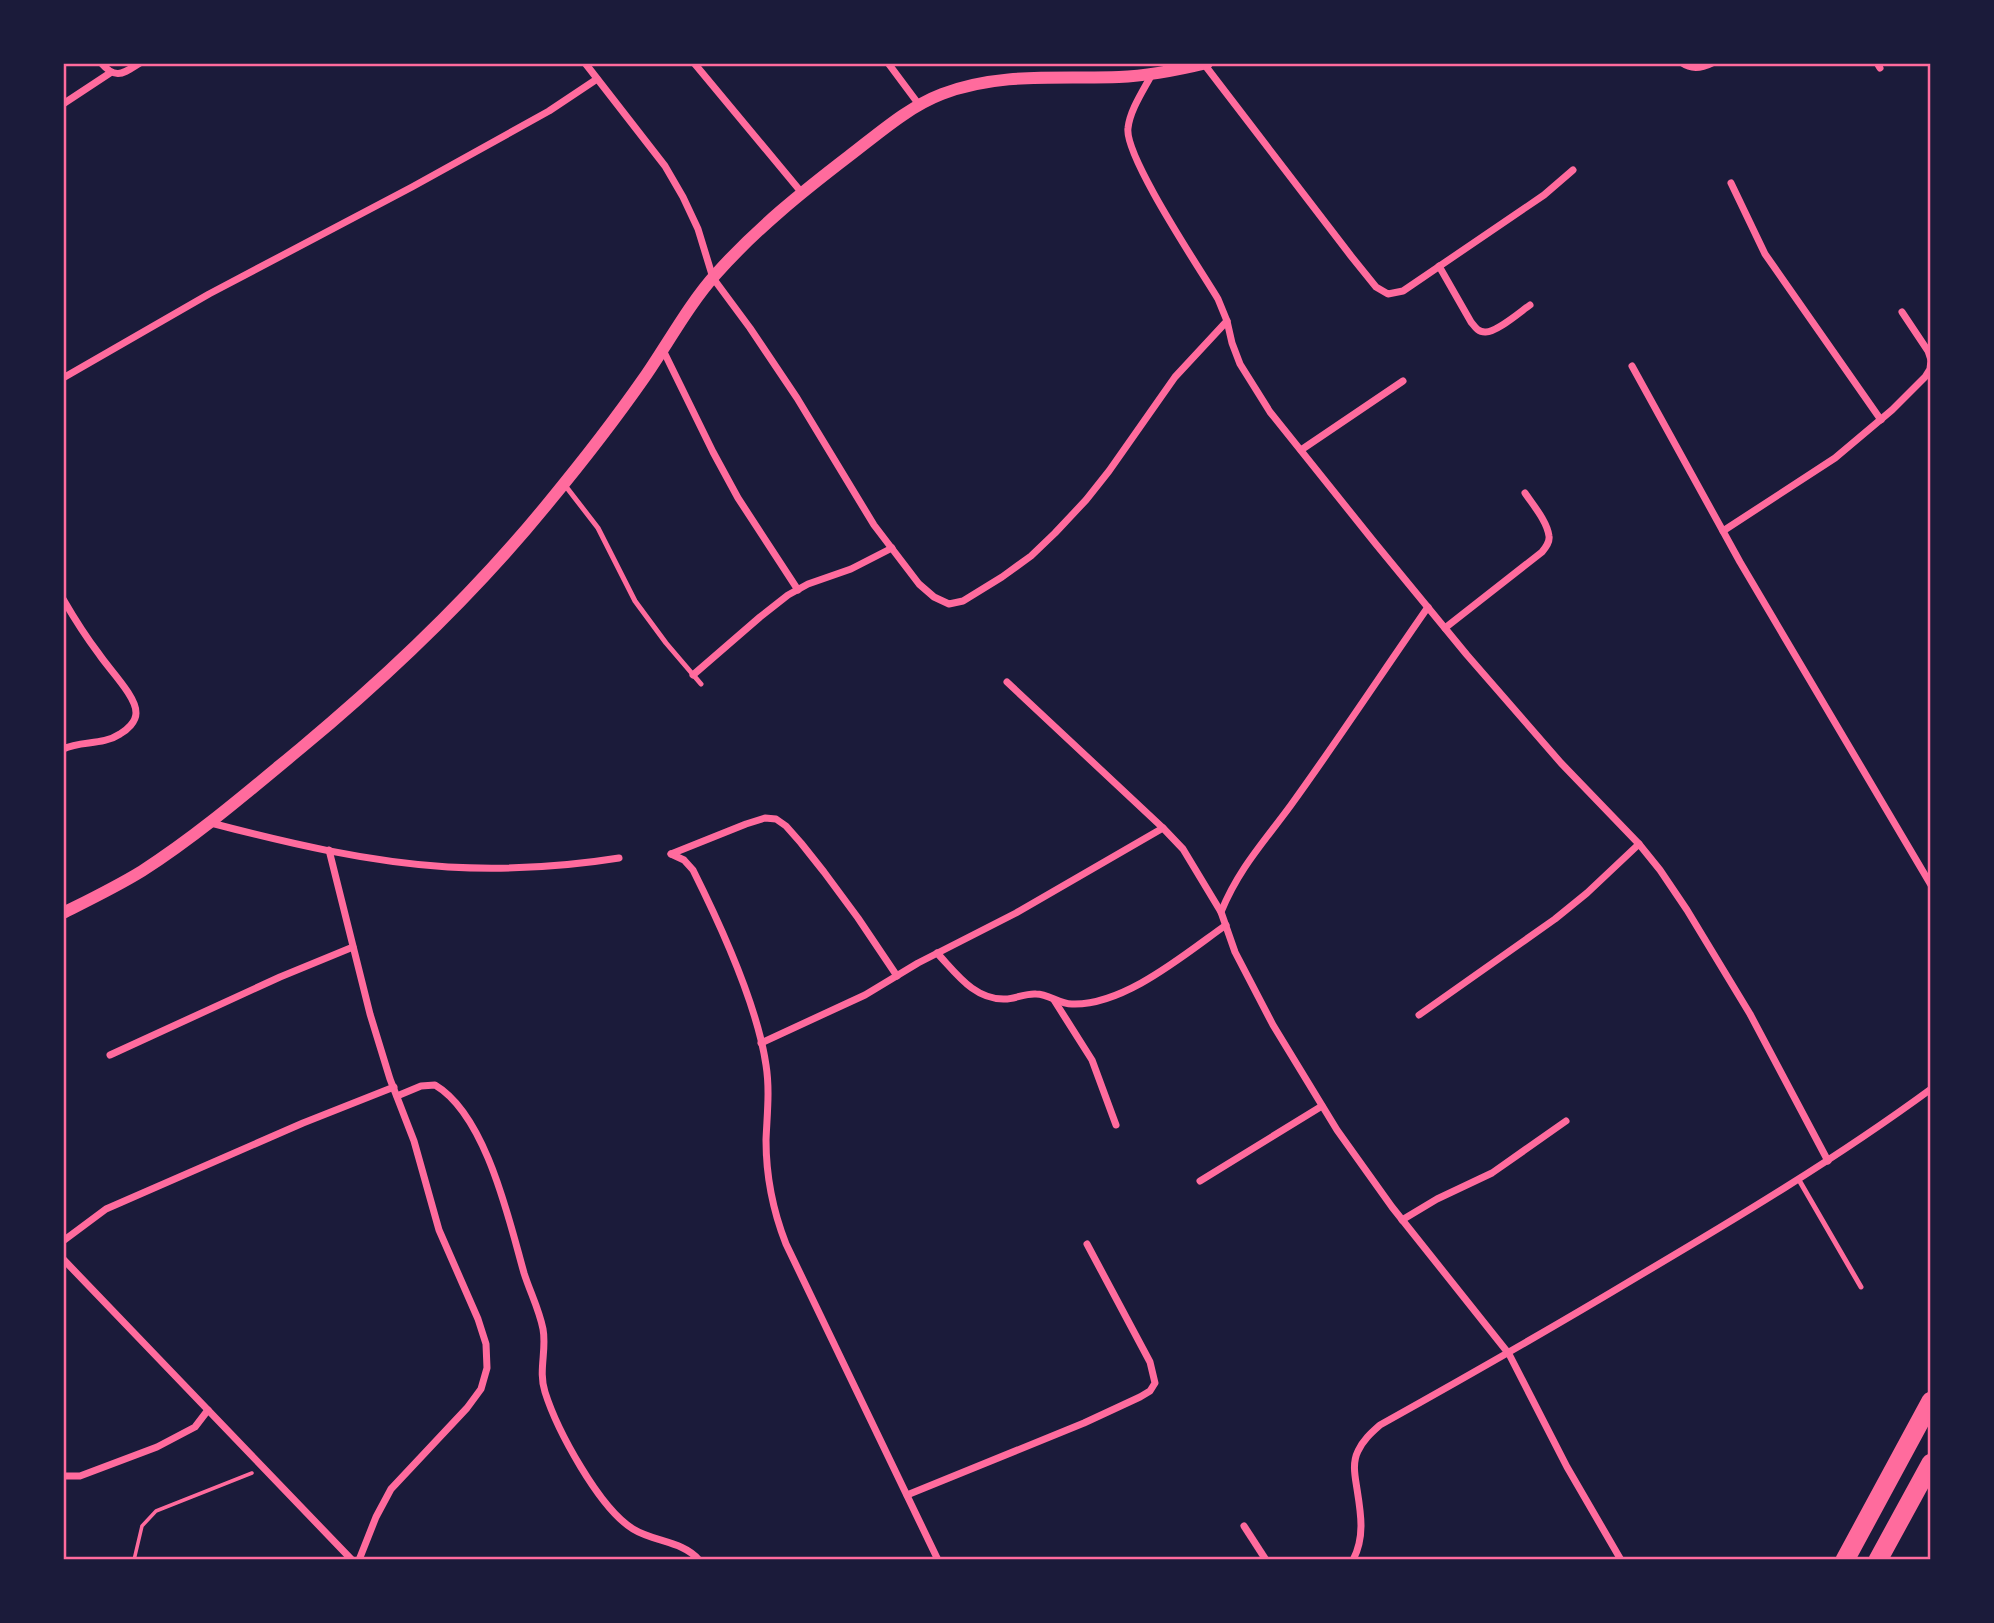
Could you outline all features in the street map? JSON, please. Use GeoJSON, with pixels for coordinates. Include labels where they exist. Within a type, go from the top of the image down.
{"type":"FeatureCollection","features":[{"type":"Feature","properties":{"kind":"highway"},"geometry":{"type":"LineString","coordinates":[[1845,1560],[1930,1404]]}},
{"type":"Feature","properties":{"kind":"highway"},"geometry":{"type":"LineString","coordinates":[[1878,1560],[1931,1463]]}},
{"type":"Feature","properties":{"kind":"street"},"geometry":{"type":"LineString","coordinates":[[101,63],[110,74]]}},
{"type":"Feature","properties":{"kind":"street"},"geometry":{"type":"LineString","coordinates":[[63,104],[110,74],[118,75],[140,63]]}},
{"type":"Feature","properties":{"kind":"street"},"geometry":{"type":"LineString","coordinates":[[585,63],[665,166],[698,229],[713,278],[797,398],[874,525],[919,584],[934,597],[949,604],[963,601],[1002,578],[1031,556],[1086,500],[1175,377],[1227,321]]}},
{"type":"Feature","properties":{"kind":"street"},"geometry":{"type":"LineString","coordinates":[[694,63],[802,193]]}},
{"type":"Feature","properties":{"kind":"street"},"geometry":{"type":"LineString","coordinates":[[887,63],[920,106]]}},
{"type":"Feature","properties":{"kind":"street"},"geometry":{"type":"LineString","coordinates":[[63,914],[139,873],[211,822],[340,716],[414,649],[482,578],[564,484],[620,411],[713,278],[752,236],[880,131],[940,94],[978,84],[1022,78],[1120,77],[1152,74],[1205,63],[1376,287],[1388,293],[1403,291],[1544,195],[1573,170]]}},
{"type":"Feature","properties":{"kind":"street"},"geometry":{"type":"LineString","coordinates":[[1682,63],[1688,68],[1699,68],[1713,63]]}},
{"type":"Feature","properties":{"kind":"street"},"geometry":{"type":"LineString","coordinates":[[1152,74],[1133,110],[1127,130],[1131,148],[1143,175],[1217,299],[1240,364],[1252,385],[1445,628],[1561,763],[1639,844],[1680,900],[1751,1014],[1828,1161]]}},
{"type":"Feature","properties":{"kind":"street"},"geometry":{"type":"LineString","coordinates":[[63,378],[209,294],[549,111],[597,79]]}},
{"type":"Feature","properties":{"kind":"street"},"geometry":{"type":"LineString","coordinates":[[1731,183],[1765,254],[1881,420]]}},
{"type":"Feature","properties":{"kind":"street"},"geometry":{"type":"LineString","coordinates":[[1439,266],[1471,322],[1482,332],[1496,328],[1530,304]]}},
{"type":"Feature","properties":{"kind":"street"},"geometry":{"type":"LineString","coordinates":[[1723,531],[1835,458],[1881,420],[1925,377],[1930,369],[1928,351],[1902,312]]}},
{"type":"Feature","properties":{"kind":"street"},"geometry":{"type":"LineString","coordinates":[[663,350],[725,475],[798,590]]}},
{"type":"Feature","properties":{"kind":"street"},"geometry":{"type":"LineString","coordinates":[[1632,366],[1723,531],[1931,885]]}},
{"type":"Feature","properties":{"kind":"street"},"geometry":{"type":"LineString","coordinates":[[1301,450],[1403,381]]}},
{"type":"Feature","properties":{"kind":"street"},"geometry":{"type":"LineString","coordinates":[[1445,628],[1548,545],[1550,537],[1547,530],[1525,493]]}},
{"type":"Feature","properties":{"kind":"street"},"geometry":{"type":"LineString","coordinates":[[693,675],[760,617],[798,590],[851,569],[891,548]]}},
{"type":"Feature","properties":{"kind":"street"},"geometry":{"type":"LineString","coordinates":[[63,599],[98,654],[133,701],[136,714],[133,723],[110,740],[72,744],[63,749]]}},
{"type":"Feature","properties":{"kind":"street"},"geometry":{"type":"LineString","coordinates":[[1221,912],[1245,865],[1291,805],[1428,607]]}},
{"type":"Feature","properties":{"kind":"street"},"geometry":{"type":"LineString","coordinates":[[1007,682],[1183,849],[1221,912],[1235,952],[1273,1025],[1322,1106],[1402,1220],[1508,1354],[1567,1467],[1621,1560]]}},
{"type":"Feature","properties":{"kind":"street"},"geometry":{"type":"LineString","coordinates":[[897,976],[801,842],[776,819],[765,818],[746,824],[671,854],[684,860],[702,887],[751,1006],[766,1065],[768,1085],[767,1168],[778,1222],[786,1244],[939,1560]]}},
{"type":"Feature","properties":{"kind":"street"},"geometry":{"type":"LineString","coordinates":[[211,822],[277,840],[359,856],[447,867],[513,868],[619,858]]}},
{"type":"Feature","properties":{"kind":"street"},"geometry":{"type":"LineString","coordinates":[[761,1043],[841,1007],[937,953],[1016,913],[1163,828]]}},
{"type":"Feature","properties":{"kind":"street"},"geometry":{"type":"LineString","coordinates":[[1419,1015],[1555,919],[1639,844]]}},
{"type":"Feature","properties":{"kind":"street"},"geometry":{"type":"LineString","coordinates":[[329,850],[370,1014],[414,1142],[439,1230],[478,1319],[486,1344],[488,1368],[481,1389],[467,1408],[391,1489],[376,1517],[359,1560]]}},
{"type":"Feature","properties":{"kind":"street"},"geometry":{"type":"LineString","coordinates":[[937,953],[979,995],[1008,999],[1034,993],[1044,994],[1063,1003],[1086,1003],[1120,993],[1157,973],[1226,925]]}},
{"type":"Feature","properties":{"kind":"street"},"geometry":{"type":"LineString","coordinates":[[110,1055],[280,977],[353,947]]}},
{"type":"Feature","properties":{"kind":"street"},"geometry":{"type":"LineString","coordinates":[[1054,999],[1092,1060],[1116,1125]]}},
{"type":"Feature","properties":{"kind":"street"},"geometry":{"type":"LineString","coordinates":[[63,1241],[106,1209],[303,1123],[395,1091],[435,1085],[461,1109],[479,1139],[502,1195],[527,1284],[539,1315],[545,1342],[542,1373],[545,1393],[557,1423],[596,1489],[618,1517],[631,1527],[660,1541],[688,1550],[699,1560]]}},
{"type":"Feature","properties":{"kind":"street"},"geometry":{"type":"LineString","coordinates":[[1353,1560],[1360,1547],[1362,1528],[1353,1468],[1357,1452],[1366,1437],[1380,1425],[1508,1354],[1738,1218],[1828,1161],[1931,1089]]}},
{"type":"Feature","properties":{"kind":"street"},"geometry":{"type":"LineString","coordinates":[[1200,1181],[1322,1106]]}},
{"type":"Feature","properties":{"kind":"street"},"geometry":{"type":"LineString","coordinates":[[1402,1220],[1437,1199],[1492,1173],[1566,1121]]}},
{"type":"Feature","properties":{"kind":"street"},"geometry":{"type":"LineString","coordinates":[[907,1495],[1084,1423],[1150,1391],[1155,1383],[1150,1362],[1087,1244]]}},
{"type":"Feature","properties":{"kind":"street"},"geometry":{"type":"LineString","coordinates":[[63,1259],[352,1560]]}},
{"type":"Feature","properties":{"kind":"street"},"geometry":{"type":"LineString","coordinates":[[63,1476],[80,1476],[157,1447],[195,1427],[208,1410]]}},
{"type":"Feature","properties":{"kind":"street"},"geometry":{"type":"LineString","coordinates":[[1244,1526],[1266,1560]]}},
{"type":"Feature","properties":{"kind":"lane"},"geometry":{"type":"LineString","coordinates":[[564,484],[598,528],[635,601],[701,684]]}},
{"type":"Feature","properties":{"kind":"lane"},"geometry":{"type":"LineString","coordinates":[[1799,1180],[1861,1287]]}},
{"type":"Feature","properties":{"kind":"path"},"geometry":{"type":"LineString","coordinates":[[134,1560],[142,1526],[156,1511],[264,1468]]}}]}
